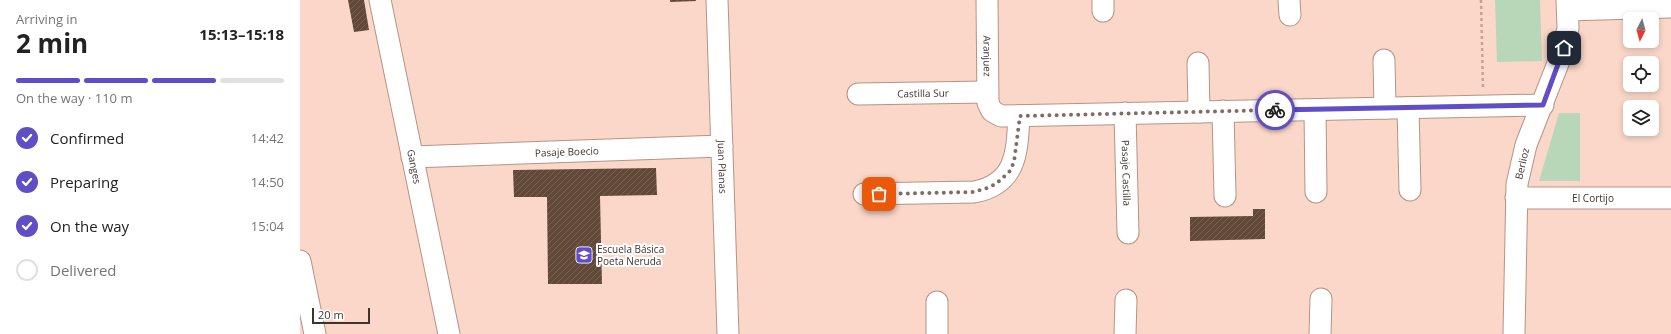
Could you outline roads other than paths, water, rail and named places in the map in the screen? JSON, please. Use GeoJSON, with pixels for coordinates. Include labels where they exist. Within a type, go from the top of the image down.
{"type":"FeatureCollection","features":[{"type":"Feature","properties":{"kind":"street","name":"Ganges"},"geometry":{"type":"LineString","coordinates":[[380,0],[449,334]]}},
{"type":"Feature","properties":{"kind":"street","name":"Juan Planas"},"geometry":{"type":"LineString","coordinates":[[717,0],[728,334]]}},
{"type":"Feature","properties":{"kind":"street","name":"Aranjuez"},"geometry":{"type":"LineString","coordinates":[[987,0],[990,101]]}},
{"type":"Feature","properties":{"kind":"street"},"geometry":{"type":"LineString","coordinates":[[1567,5],[1671,7]]}},
{"type":"Feature","properties":{"kind":"street","name":"Berlioz"},"geometry":{"type":"LineString","coordinates":[[1514,334],[1516,198],[1522,158],[1564,48],[1567,32],[1567,5]]}},
{"type":"Feature","properties":{"kind":"street"},"geometry":{"type":"LineString","coordinates":[[1384,60],[1385,108]]}},
{"type":"Feature","properties":{"kind":"street"},"geometry":{"type":"LineString","coordinates":[[1198,63],[1199,112]]}},
{"type":"Feature","properties":{"kind":"street","name":"Castilla Sur"},"geometry":{"type":"LineString","coordinates":[[858,94],[990,101],[1001,116],[1543,105]]}},
{"type":"Feature","properties":{"kind":"street"},"geometry":{"type":"LineString","coordinates":[[1408,108],[1410,190]]}},
{"type":"Feature","properties":{"kind":"street"},"geometry":{"type":"LineString","coordinates":[[1315,110],[1316,192]]}},
{"type":"Feature","properties":{"kind":"street"},"geometry":{"type":"LineString","coordinates":[[1223,111],[1225,196]]}},
{"type":"Feature","properties":{"kind":"street","name":"Pasaje Castilla"},"geometry":{"type":"LineString","coordinates":[[1125,113],[1128,233]]}},
{"type":"Feature","properties":{"kind":"street"},"geometry":{"type":"LineString","coordinates":[[864,194],[974,192],[990,187],[1004,178],[1014,162],[1020,116]]}},
{"type":"Feature","properties":{"kind":"street","name":"Pasaje Boecio"},"geometry":{"type":"LineString","coordinates":[[412,157],[722,146]]}},
{"type":"Feature","properties":{"kind":"street","name":"El Cortijo"},"geometry":{"type":"LineString","coordinates":[[1516,198],[1671,198]]}},
{"type":"Feature","properties":{"kind":"street"},"geometry":{"type":"LineString","coordinates":[[300,261],[315,334]]}},
{"type":"Feature","properties":{"kind":"street"},"geometry":{"type":"LineString","coordinates":[[1320,334],[1321,299]]}},
{"type":"Feature","properties":{"kind":"street"},"geometry":{"type":"LineString","coordinates":[[1125,334],[1126,300]]}},
{"type":"Feature","properties":{"kind":"street"},"geometry":{"type":"LineString","coordinates":[[936,334],[937,302]]}},
{"type":"Feature","properties":{"kind":"place","name":"Escuela Básica Poeta Neruda"},"geometry":{"type":"Point","coordinates":[584,255]}}]}
